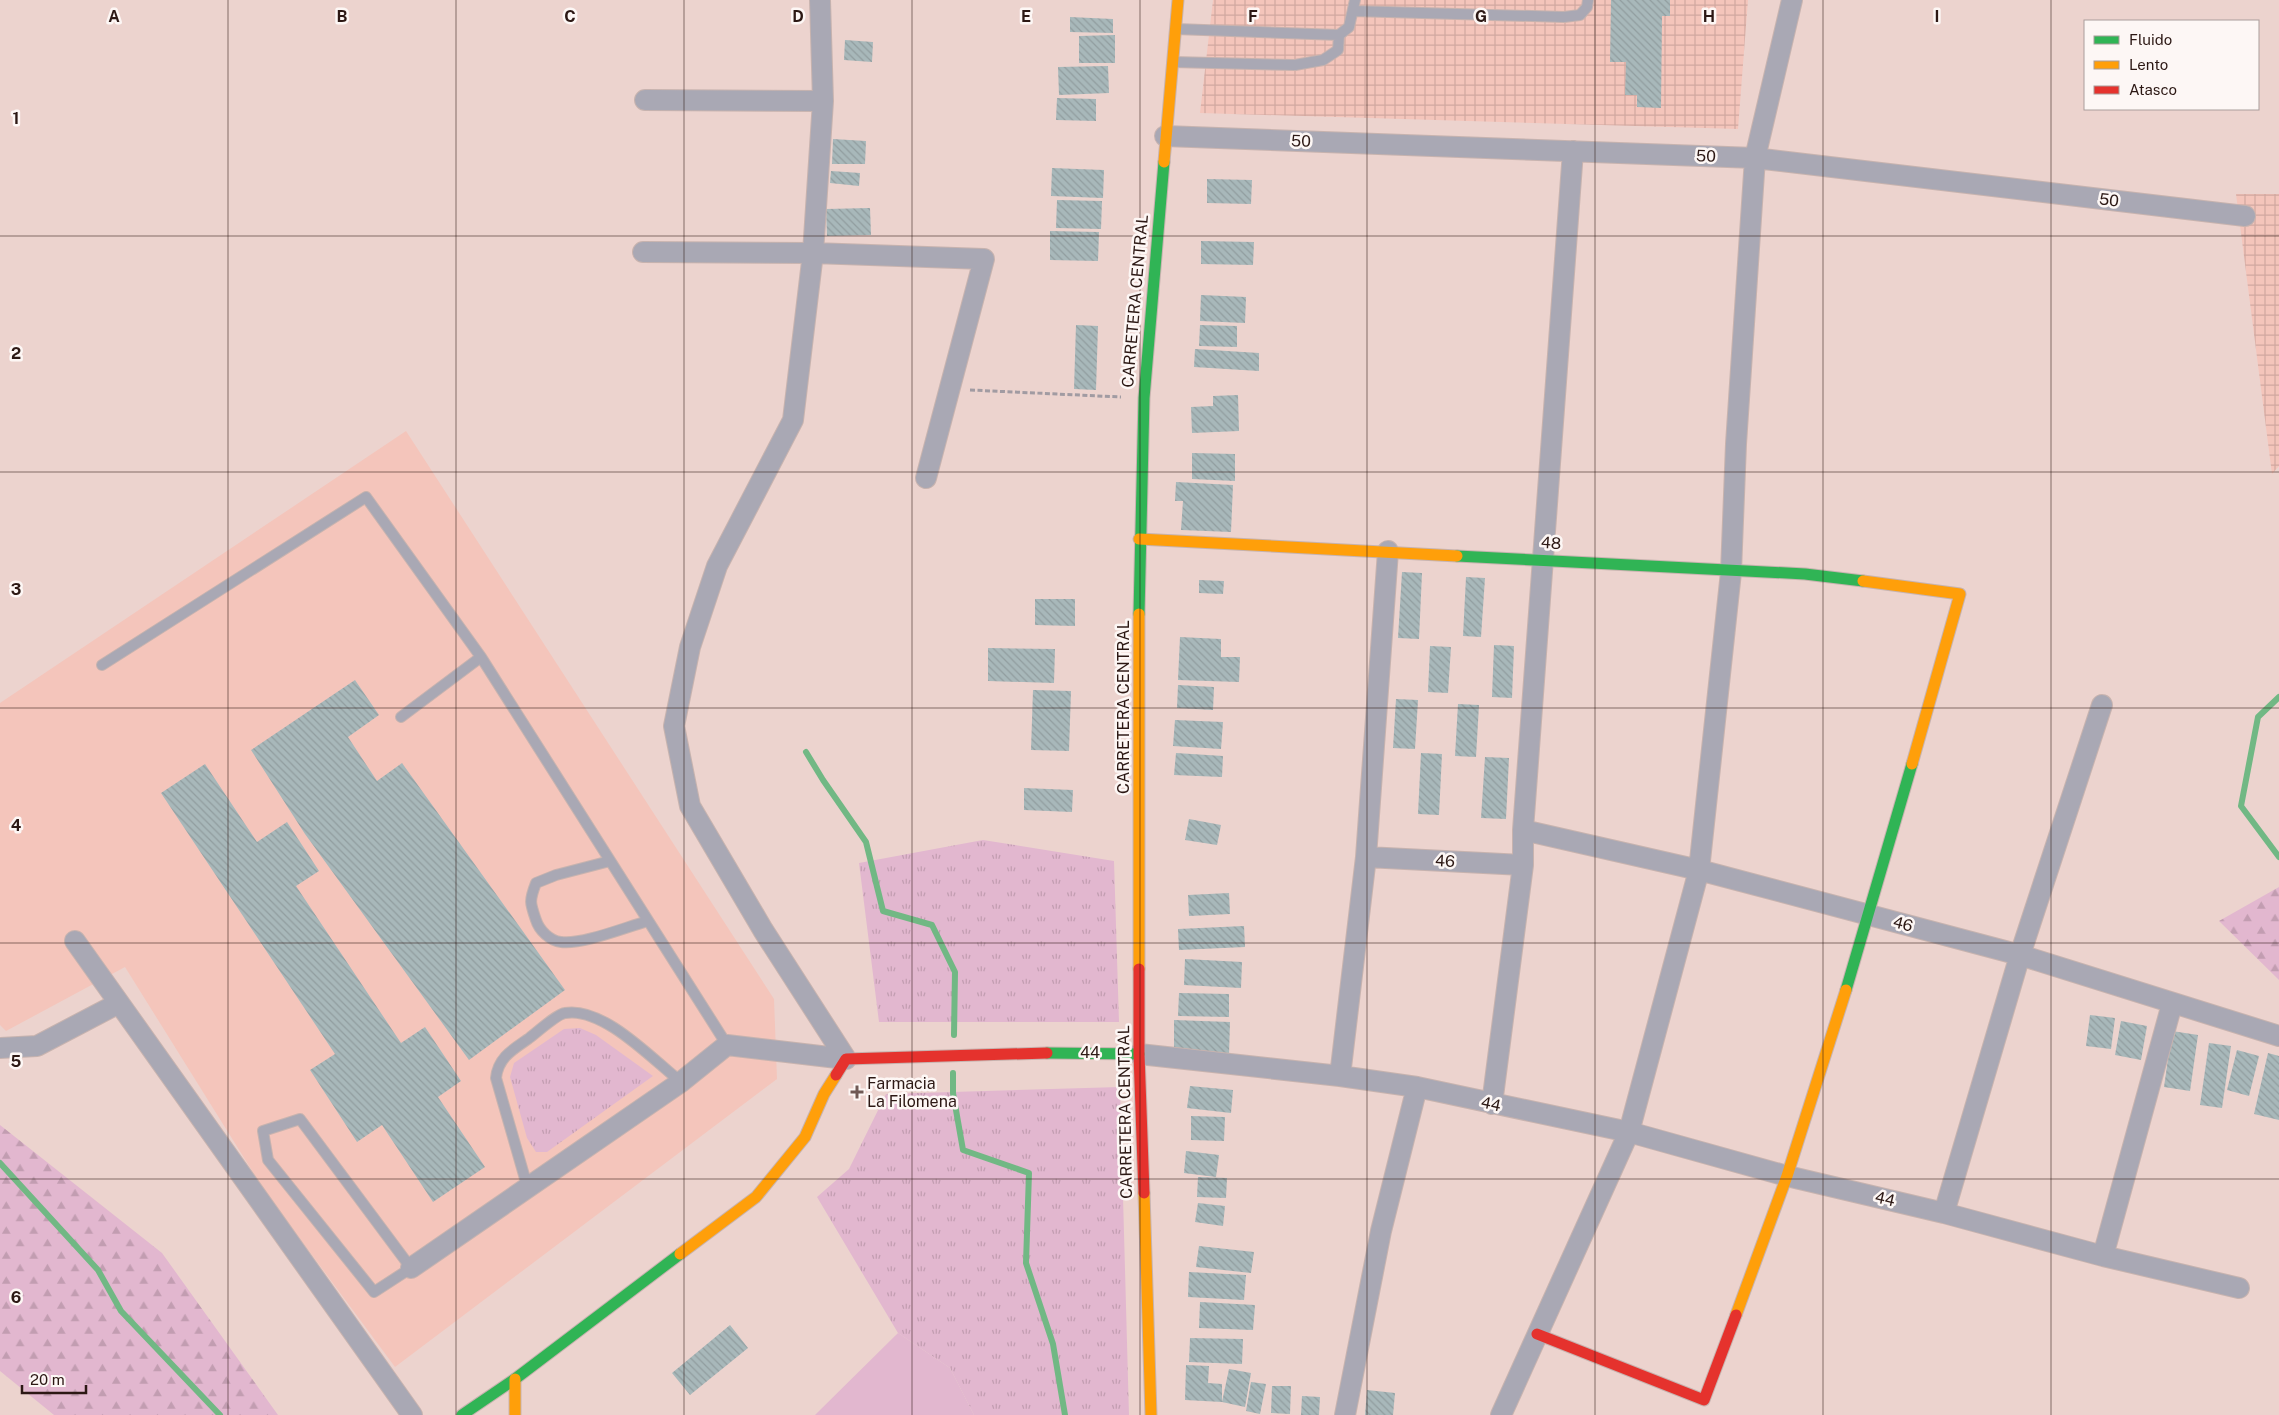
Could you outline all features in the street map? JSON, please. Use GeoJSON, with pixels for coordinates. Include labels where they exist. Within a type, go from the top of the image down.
{"type":"FeatureCollection","features":[{"type":"Feature","properties":{"kind":"main road","name":"CARRETERA CENTRAL"},"geometry":{"type":"LineString","coordinates":[[1151,1415],[1139,1054],[1139,539],[1144,398],[1178,0]]}},
{"type":"Feature","properties":{"kind":"main road","name":"48"},"geometry":{"type":"LineString","coordinates":[[1139,539],[1544,559],[1731,572],[1805,574],[1960,594],[1869,915]]}},
{"type":"Feature","properties":{"kind":"main road"},"geometry":{"type":"LineString","coordinates":[[1537,1334],[1704,1400],[1788,1176],[1869,915]]}},
{"type":"Feature","properties":{"kind":"main road","name":"44"},"geometry":{"type":"LineString","coordinates":[[846,1059],[1096,1052],[1139,1054]]}},
{"type":"Feature","properties":{"kind":"main road"},"geometry":{"type":"LineString","coordinates":[[462,1415],[515,1379],[756,1198],[805,1137],[824,1094],[846,1059]]}},
{"type":"Feature","properties":{"kind":"main road"},"geometry":{"type":"LineString","coordinates":[[515,1379],[515,1415]]}},
{"type":"Feature","properties":{"kind":"street"},"geometry":{"type":"LineString","coordinates":[[820,0],[823,102],[812,253],[793,420],[717,566],[690,646],[674,726],[690,806],[762,930],[846,1059]]}},
{"type":"Feature","properties":{"kind":"street"},"geometry":{"type":"LineString","coordinates":[[1501,1415],[1629,1132],[1699,870],[1731,572],[1736,444],[1755,158],[1792,0]]}},
{"type":"Feature","properties":{"kind":"street"},"geometry":{"type":"LineString","coordinates":[[645,100],[823,102]]}},
{"type":"Feature","properties":{"kind":"street","name":"50"},"geometry":{"type":"LineString","coordinates":[[1165,136],[1755,158],[2244,216]]}},
{"type":"Feature","properties":{"kind":"street"},"geometry":{"type":"LineString","coordinates":[[1492,1104],[1523,865],[1523,830],[1573,151]]}},
{"type":"Feature","properties":{"kind":"street"},"geometry":{"type":"LineString","coordinates":[[643,252],[812,253],[984,258],[926,478]]}},
{"type":"Feature","properties":{"kind":"street"},"geometry":{"type":"LineString","coordinates":[[1340,1076],[1366,857],[1388,551]]}},
{"type":"Feature","properties":{"kind":"street"},"geometry":{"type":"LineString","coordinates":[[1944,1213],[2020,955],[2102,705]]}},
{"type":"Feature","properties":{"kind":"street","name":"46"},"geometry":{"type":"LineString","coordinates":[[1523,830],[1699,870],[2020,955],[2279,1036]]}},
{"type":"Feature","properties":{"kind":"street","name":"46"},"geometry":{"type":"LineString","coordinates":[[1366,857],[1523,865]]}},
{"type":"Feature","properties":{"kind":"street"},"geometry":{"type":"LineString","coordinates":[[75,941],[412,1415]]}},
{"type":"Feature","properties":{"kind":"street"},"geometry":{"type":"LineString","coordinates":[[0,1048],[36,1046],[119,1003]]}},
{"type":"Feature","properties":{"kind":"street"},"geometry":{"type":"LineString","coordinates":[[2103,1256],[2172,1004]]}},
{"type":"Feature","properties":{"kind":"street"},"geometry":{"type":"LineString","coordinates":[[411,1268],[681,1082],[726,1045]]}},
{"type":"Feature","properties":{"kind":"street","name":"44"},"geometry":{"type":"LineString","coordinates":[[726,1045],[846,1059]]}},
{"type":"Feature","properties":{"kind":"street","name":"44"},"geometry":{"type":"LineString","coordinates":[[1139,1054],[1340,1076],[1417,1087],[1629,1132],[1788,1176],[1944,1213],[2103,1256],[2239,1288]]}},
{"type":"Feature","properties":{"kind":"street"},"geometry":{"type":"LineString","coordinates":[[1344,1415],[1382,1231],[1417,1087]]}},
{"type":"Feature","properties":{"kind":"lane"},"geometry":{"type":"LineString","coordinates":[[1175,29],[1339,34],[1349,27],[1356,0]]}},
{"type":"Feature","properties":{"kind":"lane"},"geometry":{"type":"LineString","coordinates":[[1353,11],[1564,17],[1580,15],[1588,8],[1588,0]]}},
{"type":"Feature","properties":{"kind":"lane"},"geometry":{"type":"LineString","coordinates":[[1172,62],[1295,64],[1314,62],[1323,60],[1338,50],[1339,34]]}},
{"type":"Feature","properties":{"kind":"lane"},"geometry":{"type":"LineString","coordinates":[[102,665],[366,497],[481,657],[726,1045]]}},
{"type":"Feature","properties":{"kind":"lane"},"geometry":{"type":"LineString","coordinates":[[401,718],[481,657]]}},
{"type":"Feature","properties":{"kind":"lane"},"geometry":{"type":"LineString","coordinates":[[610,861],[556,875],[536,883],[530,898],[537,923],[547,936],[560,942],[579,941],[648,921]]}},
{"type":"Feature","properties":{"kind":"lane"},"geometry":{"type":"LineString","coordinates":[[528,1189],[496,1078],[497,1067],[506,1054],[564,1013],[586,1014],[608,1023],[681,1082]]}},
{"type":"Feature","properties":{"kind":"lane"},"geometry":{"type":"LineString","coordinates":[[300,1119],[411,1268],[374,1292],[268,1160],[263,1131],[300,1119]]}},
{"type":"Feature","properties":{"kind":"path"},"geometry":{"type":"LineString","coordinates":[[949,390],[1144,398]]}},
{"type":"Feature","properties":{"kind":"shaded area"},"geometry":{"type":"Polygon","coordinates":[[[1213,0],[1748,0],[1738,129],[1200,113],[1213,0]]]}},
{"type":"Feature","properties":{"kind":"shaded area"},"geometry":{"type":"Polygon","coordinates":[[[2236,194],[2279,194],[2279,466],[2272,474],[2236,194]]]}},
{"type":"Feature","properties":{"kind":"shaded area"},"geometry":{"type":"Polygon","coordinates":[[[406,431],[774,999],[777,1079],[395,1367],[266,1193],[125,967],[6,1031],[0,1025],[0,703],[406,431]]]}},
{"type":"Feature","properties":{"kind":"green space"},"geometry":{"type":"Polygon","coordinates":[[[983,840],[1114,861],[1119,1022],[879,1022],[859,863],[983,840]]]}},
{"type":"Feature","properties":{"kind":"green space"},"geometry":{"type":"Polygon","coordinates":[[[2279,887],[2279,980],[2219,921],[2279,887]]]}},
{"type":"Feature","properties":{"kind":"green space"},"geometry":{"type":"Polygon","coordinates":[[[580,1028],[596,1035],[653,1076],[547,1152],[536,1152],[527,1138],[510,1077],[514,1063],[564,1029],[580,1028]]]}},
{"type":"Feature","properties":{"kind":"green space"},"geometry":{"type":"Polygon","coordinates":[[[1120,1087],[1129,1415],[974,1415],[950,1368],[898,1333],[817,1197],[849,1169],[886,1094],[1120,1087]]]}},
{"type":"Feature","properties":{"kind":"green space"},"geometry":{"type":"Polygon","coordinates":[[[0,1125],[162,1253],[278,1415],[54,1415],[0,1371],[0,1125]]]}},
{"type":"Feature","properties":{"kind":"green space"},"geometry":{"type":"Polygon","coordinates":[[[898,1333],[950,1368],[974,1415],[815,1415],[898,1333]]]}},
{"type":"Feature","properties":{"kind":"building"},"geometry":{"type":"Polygon","coordinates":[[[1611,0],[1670,0],[1670,16],[1662,16],[1661,108],[1637,107],[1637,95],[1625,95],[1626,62],[1610,62],[1611,0]]]}},
{"type":"Feature","properties":{"kind":"building"},"geometry":{"type":"Polygon","coordinates":[[[1070,17],[1113,19],[1113,33],[1070,32],[1070,17]]]}},
{"type":"Feature","properties":{"kind":"building"},"geometry":{"type":"Polygon","coordinates":[[[1115,35],[1115,63],[1079,63],[1079,36],[1115,35]]]}},
{"type":"Feature","properties":{"kind":"building"},"geometry":{"type":"Polygon","coordinates":[[[845,40],[873,42],[872,62],[844,60],[845,40]]]}},
{"type":"Feature","properties":{"kind":"building"},"geometry":{"type":"Polygon","coordinates":[[[1108,66],[1109,93],[1059,95],[1058,67],[1108,66]]]}},
{"type":"Feature","properties":{"kind":"building"},"geometry":{"type":"Polygon","coordinates":[[[1057,98],[1096,99],[1096,121],[1056,120],[1057,98]]]}},
{"type":"Feature","properties":{"kind":"building"},"geometry":{"type":"Polygon","coordinates":[[[833,139],[866,141],[865,164],[832,164],[833,139]]]}},
{"type":"Feature","properties":{"kind":"building"},"geometry":{"type":"Polygon","coordinates":[[[1052,168],[1104,170],[1103,198],[1051,196],[1052,168]]]}},
{"type":"Feature","properties":{"kind":"building"},"geometry":{"type":"Polygon","coordinates":[[[831,171],[860,173],[859,186],[830,183],[831,171]]]}},
{"type":"Feature","properties":{"kind":"building"},"geometry":{"type":"Polygon","coordinates":[[[1207,179],[1252,180],[1251,204],[1207,203],[1207,179]]]}},
{"type":"Feature","properties":{"kind":"building"},"geometry":{"type":"Polygon","coordinates":[[[1057,200],[1102,201],[1101,229],[1056,228],[1057,200]]]}},
{"type":"Feature","properties":{"kind":"building"},"geometry":{"type":"Polygon","coordinates":[[[870,208],[871,235],[827,236],[826,209],[870,208]]]}},
{"type":"Feature","properties":{"kind":"building"},"geometry":{"type":"Polygon","coordinates":[[[1050,231],[1099,232],[1098,261],[1050,260],[1050,231]]]}},
{"type":"Feature","properties":{"kind":"building"},"geometry":{"type":"Polygon","coordinates":[[[1201,241],[1254,242],[1253,265],[1201,264],[1201,241]]]}},
{"type":"Feature","properties":{"kind":"building"},"geometry":{"type":"Polygon","coordinates":[[[1201,295],[1246,297],[1245,323],[1200,321],[1201,295]]]}},
{"type":"Feature","properties":{"kind":"building"},"geometry":{"type":"Polygon","coordinates":[[[1076,325],[1098,326],[1096,390],[1074,389],[1076,325]]]}},
{"type":"Feature","properties":{"kind":"building"},"geometry":{"type":"Polygon","coordinates":[[[1200,325],[1237,326],[1237,347],[1199,346],[1200,325]]]}},
{"type":"Feature","properties":{"kind":"building"},"geometry":{"type":"Polygon","coordinates":[[[1195,349],[1259,353],[1259,371],[1194,367],[1195,349]]]}},
{"type":"Feature","properties":{"kind":"building"},"geometry":{"type":"Polygon","coordinates":[[[1238,395],[1239,431],[1192,433],[1191,407],[1213,406],[1213,396],[1238,395]]]}},
{"type":"Feature","properties":{"kind":"building"},"geometry":{"type":"Polygon","coordinates":[[[1192,453],[1235,454],[1235,481],[1192,479],[1192,453]]]}},
{"type":"Feature","properties":{"kind":"building"},"geometry":{"type":"Polygon","coordinates":[[[1176,482],[1233,485],[1231,532],[1181,530],[1183,501],[1175,501],[1176,482]]]}},
{"type":"Feature","properties":{"kind":"building"},"geometry":{"type":"Polygon","coordinates":[[[1402,572],[1422,573],[1419,639],[1398,638],[1402,572]]]}},
{"type":"Feature","properties":{"kind":"building"},"geometry":{"type":"Polygon","coordinates":[[[1466,577],[1485,578],[1481,637],[1463,636],[1466,577]]]}},
{"type":"Feature","properties":{"kind":"building"},"geometry":{"type":"Polygon","coordinates":[[[1199,580],[1224,581],[1223,594],[1199,593],[1199,580]]]}},
{"type":"Feature","properties":{"kind":"building"},"geometry":{"type":"Polygon","coordinates":[[[1035,599],[1075,599],[1075,626],[1035,625],[1035,599]]]}},
{"type":"Feature","properties":{"kind":"building"},"geometry":{"type":"Polygon","coordinates":[[[1180,637],[1221,639],[1221,657],[1240,657],[1239,682],[1178,680],[1180,637]]]}},
{"type":"Feature","properties":{"kind":"building"},"geometry":{"type":"Polygon","coordinates":[[[1494,645],[1514,646],[1512,698],[1492,697],[1494,645]]]}},
{"type":"Feature","properties":{"kind":"building"},"geometry":{"type":"Polygon","coordinates":[[[1430,646],[1451,647],[1448,693],[1428,692],[1430,646]]]}},
{"type":"Feature","properties":{"kind":"building"},"geometry":{"type":"Polygon","coordinates":[[[988,648],[1055,649],[1054,683],[988,681],[988,648]]]}},
{"type":"Feature","properties":{"kind":"building"},"geometry":{"type":"Polygon","coordinates":[[[355,680],[379,715],[348,737],[377,781],[402,763],[565,990],[469,1060],[305,834],[251,750],[355,680]]]}},
{"type":"Feature","properties":{"kind":"building"},"geometry":{"type":"Polygon","coordinates":[[[1178,685],[1214,687],[1213,710],[1177,708],[1178,685]]]}},
{"type":"Feature","properties":{"kind":"building"},"geometry":{"type":"Polygon","coordinates":[[[1033,690],[1071,691],[1069,751],[1031,750],[1033,690]]]}},
{"type":"Feature","properties":{"kind":"building"},"geometry":{"type":"Polygon","coordinates":[[[1396,699],[1418,700],[1415,749],[1393,748],[1396,699]]]}},
{"type":"Feature","properties":{"kind":"building"},"geometry":{"type":"Polygon","coordinates":[[[1458,704],[1479,705],[1476,757],[1455,756],[1458,704]]]}},
{"type":"Feature","properties":{"kind":"building"},"geometry":{"type":"Polygon","coordinates":[[[1175,720],[1223,722],[1221,749],[1173,746],[1175,720]]]}},
{"type":"Feature","properties":{"kind":"building"},"geometry":{"type":"Polygon","coordinates":[[[1176,753],[1223,756],[1222,777],[1174,775],[1176,753]]]}},
{"type":"Feature","properties":{"kind":"building"},"geometry":{"type":"Polygon","coordinates":[[[1421,753],[1442,754],[1439,815],[1418,814],[1421,753]]]}},
{"type":"Feature","properties":{"kind":"building"},"geometry":{"type":"Polygon","coordinates":[[[1485,757],[1509,758],[1506,819],[1481,818],[1485,757]]]}},
{"type":"Feature","properties":{"kind":"building"},"geometry":{"type":"Polygon","coordinates":[[[205,764],[257,842],[287,822],[319,871],[296,886],[401,1043],[425,1027],[461,1081],[438,1097],[485,1167],[433,1202],[382,1125],[357,1142],[310,1070],[335,1054],[161,793],[205,764]]]}},
{"type":"Feature","properties":{"kind":"building"},"geometry":{"type":"Polygon","coordinates":[[[1024,788],[1073,790],[1072,812],[1024,810],[1024,788]]]}},
{"type":"Feature","properties":{"kind":"building"},"geometry":{"type":"Polygon","coordinates":[[[1189,819],[1221,825],[1217,845],[1185,840],[1189,819]]]}},
{"type":"Feature","properties":{"kind":"building"},"geometry":{"type":"Polygon","coordinates":[[[1229,893],[1230,914],[1189,916],[1188,895],[1229,893]]]}},
{"type":"Feature","properties":{"kind":"building"},"geometry":{"type":"Polygon","coordinates":[[[1244,926],[1245,947],[1179,950],[1178,929],[1244,926]]]}},
{"type":"Feature","properties":{"kind":"building"},"geometry":{"type":"Polygon","coordinates":[[[1185,959],[1242,962],[1241,988],[1184,985],[1185,959]]]}},
{"type":"Feature","properties":{"kind":"building"},"geometry":{"type":"Polygon","coordinates":[[[1179,993],[1229,994],[1229,1017],[1178,1016],[1179,993]]]}},
{"type":"Feature","properties":{"kind":"building"},"geometry":{"type":"Polygon","coordinates":[[[2090,1015],[2115,1018],[2111,1049],[2086,1046],[2090,1015]]]}},
{"type":"Feature","properties":{"kind":"building"},"geometry":{"type":"Polygon","coordinates":[[[1174,1020],[1230,1022],[1229,1055],[1174,1053],[1174,1020]]]}},
{"type":"Feature","properties":{"kind":"building"},"geometry":{"type":"Polygon","coordinates":[[[2121,1021],[2147,1026],[2141,1060],[2115,1055],[2121,1021]]]}},
{"type":"Feature","properties":{"kind":"building"},"geometry":{"type":"Polygon","coordinates":[[[2172,1031],[2198,1035],[2190,1091],[2164,1087],[2172,1031]]]}},
{"type":"Feature","properties":{"kind":"building"},"geometry":{"type":"Polygon","coordinates":[[[2209,1043],[2231,1046],[2222,1108],[2200,1105],[2209,1043]]]}},
{"type":"Feature","properties":{"kind":"building"},"geometry":{"type":"Polygon","coordinates":[[[2237,1050],[2259,1056],[2249,1096],[2227,1090],[2237,1050]]]}},
{"type":"Feature","properties":{"kind":"building"},"geometry":{"type":"Polygon","coordinates":[[[2268,1053],[2279,1056],[2279,1120],[2254,1114],[2268,1053]]]}},
{"type":"Feature","properties":{"kind":"building"},"geometry":{"type":"Polygon","coordinates":[[[1190,1086],[1233,1090],[1231,1113],[1187,1108],[1190,1086]]]}},
{"type":"Feature","properties":{"kind":"building"},"geometry":{"type":"Polygon","coordinates":[[[1191,1116],[1225,1117],[1224,1141],[1191,1140],[1191,1116]]]}},
{"type":"Feature","properties":{"kind":"building"},"geometry":{"type":"Polygon","coordinates":[[[1186,1151],[1219,1155],[1216,1177],[1184,1173],[1186,1151]]]}},
{"type":"Feature","properties":{"kind":"building"},"geometry":{"type":"Polygon","coordinates":[[[1198,1177],[1227,1178],[1226,1198],[1197,1197],[1198,1177]]]}},
{"type":"Feature","properties":{"kind":"building"},"geometry":{"type":"Polygon","coordinates":[[[1198,1203],[1225,1206],[1223,1226],[1195,1222],[1198,1203]]]}},
{"type":"Feature","properties":{"kind":"building"},"geometry":{"type":"Polygon","coordinates":[[[1199,1246],[1254,1252],[1251,1273],[1196,1267],[1199,1246]]]}},
{"type":"Feature","properties":{"kind":"building"},"geometry":{"type":"Polygon","coordinates":[[[1189,1272],[1246,1275],[1244,1300],[1188,1297],[1189,1272]]]}},
{"type":"Feature","properties":{"kind":"building"},"geometry":{"type":"Polygon","coordinates":[[[1200,1302],[1255,1305],[1253,1330],[1199,1328],[1200,1302]]]}},
{"type":"Feature","properties":{"kind":"building"},"geometry":{"type":"Polygon","coordinates":[[[730,1325],[748,1348],[690,1395],[672,1373],[730,1325]]]}},
{"type":"Feature","properties":{"kind":"building"},"geometry":{"type":"Polygon","coordinates":[[[1190,1338],[1243,1339],[1242,1364],[1189,1362],[1190,1338]]]}},
{"type":"Feature","properties":{"kind":"building"},"geometry":{"type":"Polygon","coordinates":[[[1186,1365],[1209,1366],[1208,1383],[1222,1384],[1222,1402],[1185,1400],[1186,1365]]]}},
{"type":"Feature","properties":{"kind":"building"},"geometry":{"type":"Polygon","coordinates":[[[1229,1369],[1251,1373],[1245,1407],[1222,1402],[1229,1369]]]}},
{"type":"Feature","properties":{"kind":"building"},"geometry":{"type":"Polygon","coordinates":[[[1251,1382],[1266,1384],[1260,1414],[1246,1411],[1251,1382]]]}},
{"type":"Feature","properties":{"kind":"building"},"geometry":{"type":"Polygon","coordinates":[[[1272,1386],[1291,1386],[1290,1414],[1271,1413],[1272,1386]]]}},
{"type":"Feature","properties":{"kind":"building"},"geometry":{"type":"Polygon","coordinates":[[[1367,1390],[1395,1393],[1393,1415],[1365,1415],[1367,1390]]]}},
{"type":"Feature","properties":{"kind":"building"},"geometry":{"type":"Polygon","coordinates":[[[1302,1396],[1320,1397],[1319,1415],[1301,1415],[1302,1396]]]}},
{"type":"Feature","properties":{"kind":"waterway"},"geometry":{"type":"LineString","coordinates":[[2279,697],[2258,717],[2241,806],[2279,857]]}},
{"type":"Feature","properties":{"kind":"waterway"},"geometry":{"type":"LineString","coordinates":[[806,752],[866,842],[883,911],[932,925],[955,972],[954,1035]]}},
{"type":"Feature","properties":{"kind":"waterway"},"geometry":{"type":"LineString","coordinates":[[953,1073],[953,1093],[963,1150],[1029,1173],[1026,1263],[1053,1344],[1065,1415]]}},
{"type":"Feature","properties":{"kind":"waterway"},"geometry":{"type":"LineString","coordinates":[[0,1163],[98,1270],[121,1311],[220,1415]]}},
{"type":"Feature","properties":{"kind":"traffic: fast"},"geometry":{"type":"LineString","coordinates":[[1139,614],[1144,398],[1164,162]]}},
{"type":"Feature","properties":{"kind":"traffic: fast"},"geometry":{"type":"LineString","coordinates":[[1457,556],[1805,574],[1863,581]]}},
{"type":"Feature","properties":{"kind":"traffic: fast"},"geometry":{"type":"LineString","coordinates":[[1846,990],[1912,764]]}},
{"type":"Feature","properties":{"kind":"traffic: fast"},"geometry":{"type":"LineString","coordinates":[[1047,1053],[1139,1054]]}},
{"type":"Feature","properties":{"kind":"traffic: fast"},"geometry":{"type":"LineString","coordinates":[[462,1415],[515,1379],[680,1254]]}},
{"type":"Feature","properties":{"kind":"traffic: slow"},"geometry":{"type":"LineString","coordinates":[[1164,162],[1178,0]]}},
{"type":"Feature","properties":{"kind":"traffic: slow"},"geometry":{"type":"LineString","coordinates":[[1139,539],[1457,556]]}},
{"type":"Feature","properties":{"kind":"traffic: slow"},"geometry":{"type":"LineString","coordinates":[[1863,581],[1960,594],[1912,764]]}},
{"type":"Feature","properties":{"kind":"traffic: slow"},"geometry":{"type":"LineString","coordinates":[[1139,614],[1139,969]]}},
{"type":"Feature","properties":{"kind":"traffic: slow"},"geometry":{"type":"LineString","coordinates":[[1736,1315],[1787,1176],[1846,990]]}},
{"type":"Feature","properties":{"kind":"traffic: slow"},"geometry":{"type":"LineString","coordinates":[[680,1254],[756,1197],[805,1137],[824,1094],[836,1075]]}},
{"type":"Feature","properties":{"kind":"traffic: slow"},"geometry":{"type":"LineString","coordinates":[[1144,1193],[1151,1415]]}},
{"type":"Feature","properties":{"kind":"traffic: slow"},"geometry":{"type":"LineString","coordinates":[[515,1379],[515,1415]]}},
{"type":"Feature","properties":{"kind":"traffic: jam"},"geometry":{"type":"LineString","coordinates":[[1139,969],[1139,1054],[1144,1193]]}},
{"type":"Feature","properties":{"kind":"traffic: jam"},"geometry":{"type":"LineString","coordinates":[[836,1075],[846,1059],[1047,1053]]}},
{"type":"Feature","properties":{"kind":"traffic: jam"},"geometry":{"type":"LineString","coordinates":[[1537,1334],[1704,1400],[1736,1315]]}},
{"type":"Feature","properties":{"kind":"place","name":"Farmacia La Filomena"},"geometry":{"type":"Point","coordinates":[857,1092]}}]}
